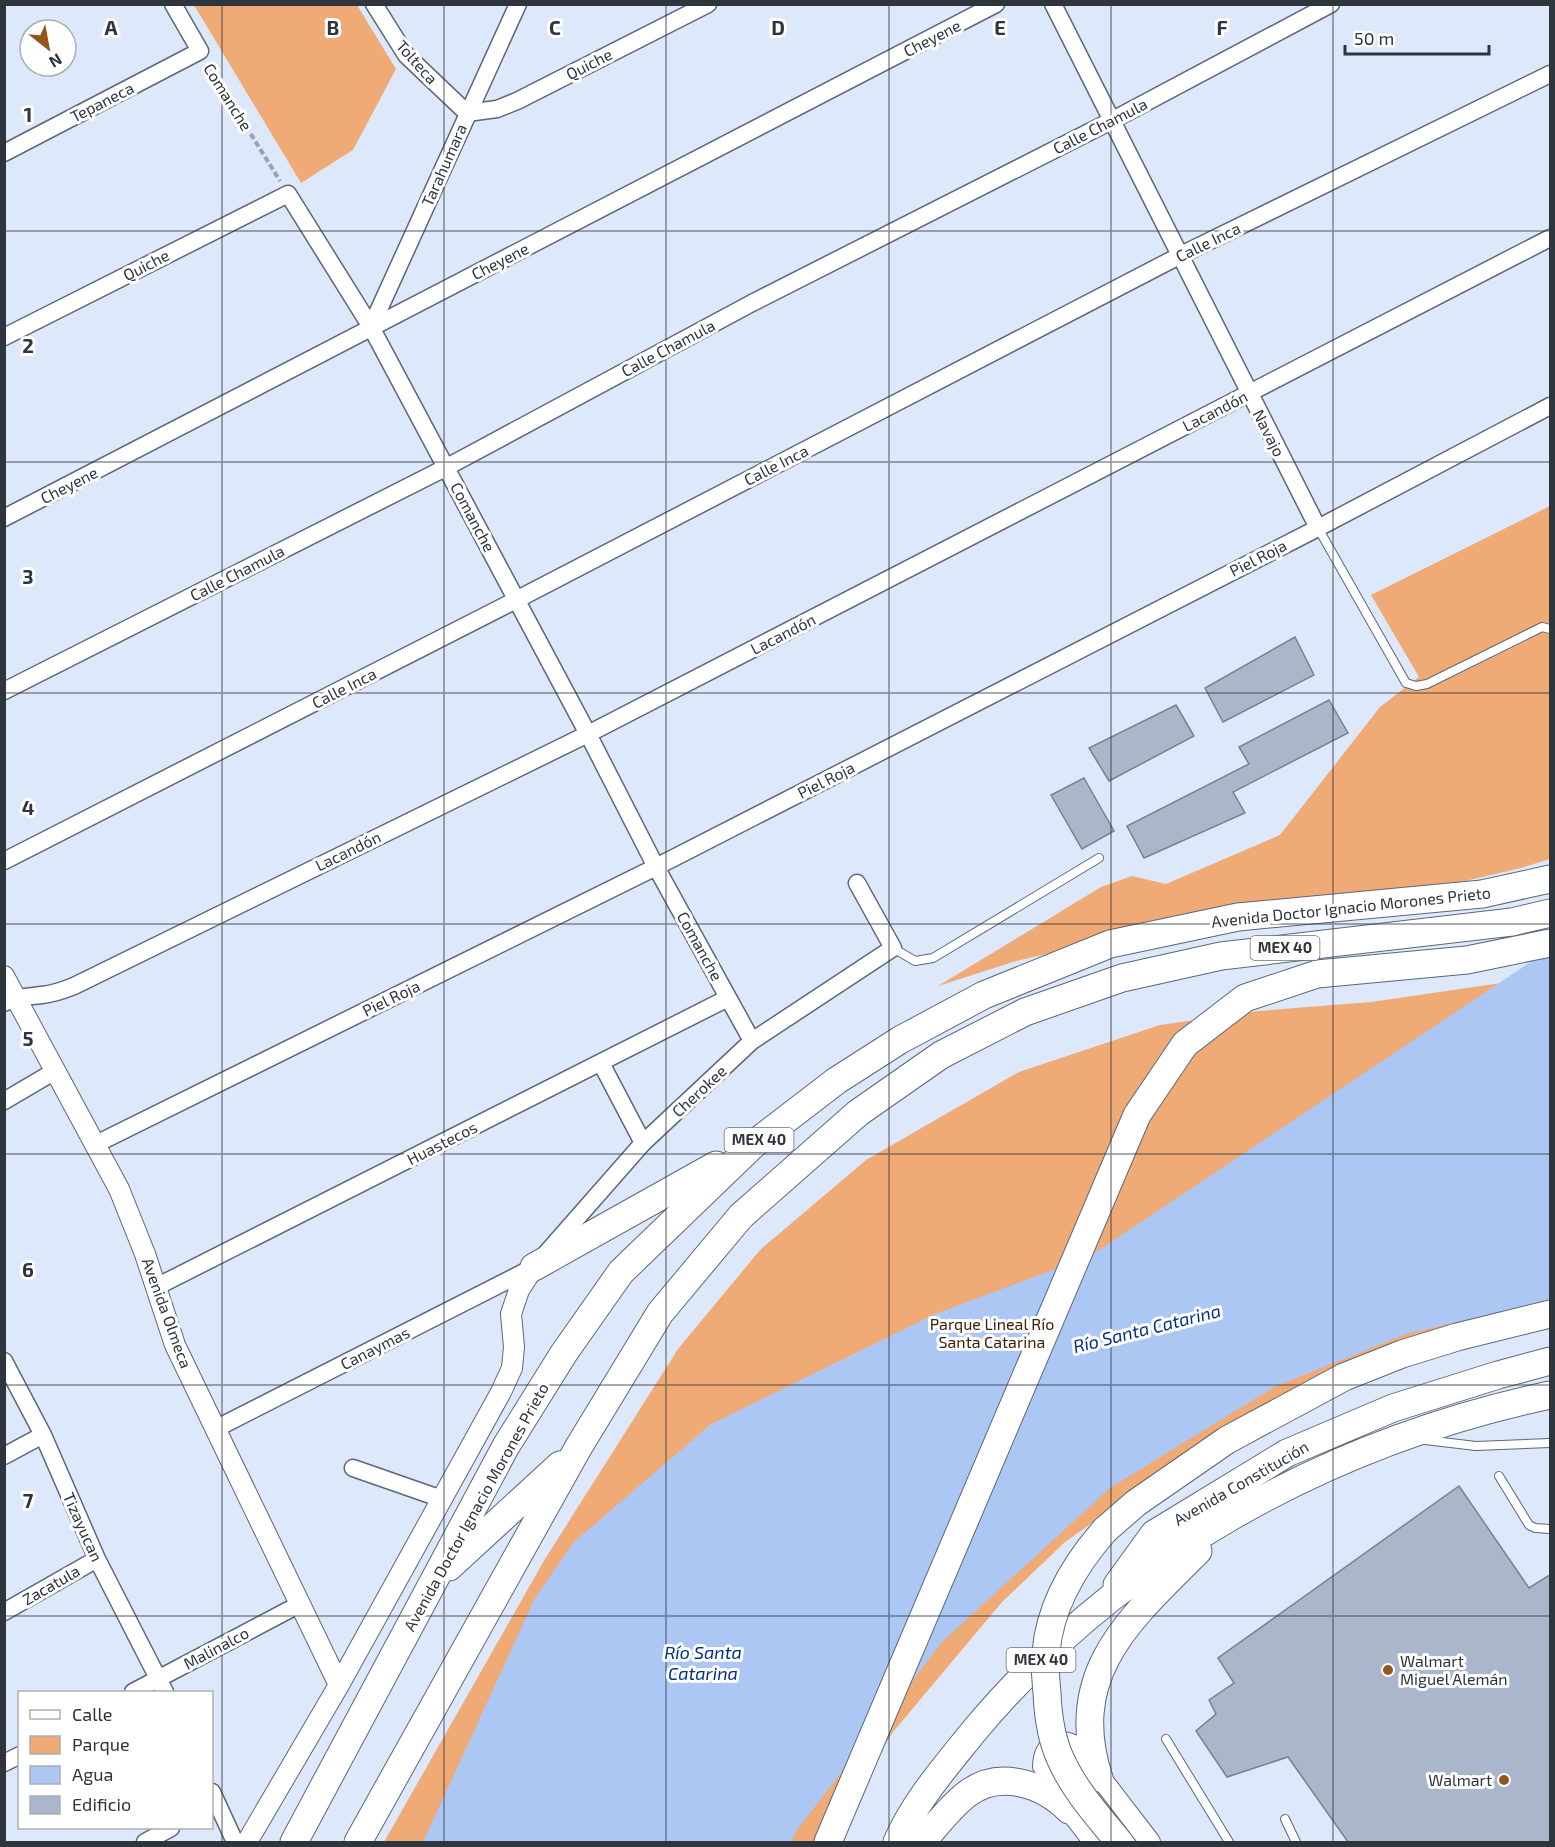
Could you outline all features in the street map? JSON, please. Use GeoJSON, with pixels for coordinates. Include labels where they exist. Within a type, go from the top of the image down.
{"type":"FeatureCollection","features":[{"type":"Feature","properties":{"kind":"highway","name":"Avenida Doctor Ignacio Morones Prieto"},"geometry":{"type":"LineString","coordinates":[[294,1842],[506,1446],[564,1353],[621,1272],[754,1144],[836,1081],[900,1040],[984,995],[1110,944],[1238,917],[1482,894],[1551,879]]}},
{"type":"Feature","properties":{"kind":"highway","name":"Avenida Doctor Ignacio Morones Prieto"},"geometry":{"type":"LineString","coordinates":[[358,1842],[578,1448],[660,1313],[741,1216],[858,1113],[941,1055],[1025,1012],[1122,978],[1221,956],[1512,922],[1551,913]]}},
{"type":"Feature","properties":{"kind":"highway"},"geometry":{"type":"LineString","coordinates":[[828,1842],[1137,1115],[1185,1044],[1245,998],[1317,974],[1467,960],[1551,943]]}},
{"type":"Feature","properties":{"kind":"highway"},"geometry":{"type":"LineString","coordinates":[[534,1268],[754,1144]]}},
{"type":"Feature","properties":{"kind":"highway"},"geometry":{"type":"LineString","coordinates":[[1119,1842],[1069,1776],[1051,1731],[1047,1708],[1046,1654],[1054,1614],[1062,1594],[1095,1542],[1136,1503],[1227,1440],[1344,1377],[1401,1354],[1457,1336],[1551,1314]]}},
{"type":"Feature","properties":{"kind":"highway","name":"Avenida Constitución"},"geometry":{"type":"LineString","coordinates":[[1102,1606],[1154,1534],[1287,1453],[1393,1408],[1551,1361]]}},
{"type":"Feature","properties":{"kind":"highway","name":"MEX 40"},"geometry":{"type":"LineString","coordinates":[[897,1842],[905,1823],[931,1786],[987,1717],[1055,1647],[1102,1606],[1169,1556],[1255,1503],[1301,1479],[1398,1438],[1451,1420],[1551,1395]]}},
{"type":"Feature","properties":{"kind":"highway"},"geometry":{"type":"LineString","coordinates":[[434,1581],[578,1448]]}},
{"type":"Feature","properties":{"kind":"highway"},"geometry":{"type":"LineString","coordinates":[[1099,1778],[1090,1743],[1090,1722],[1095,1685],[1102,1665],[1124,1628],[1228,1520]]}},
{"type":"Feature","properties":{"kind":"highway"},"geometry":{"type":"LineString","coordinates":[[922,1842],[968,1793],[988,1783],[1006,1781],[1038,1787],[1060,1801],[1069,1810]]}},
{"type":"Feature","properties":{"kind":"street","name":"Comanche"},"geometry":{"type":"LineString","coordinates":[[173,4],[200,51]]}},
{"type":"Feature","properties":{"kind":"street","name":"Tolteca"},"geometry":{"type":"LineString","coordinates":[[374,4],[406,55],[467,113]]}},
{"type":"Feature","properties":{"kind":"street","name":"Tarahumara"},"geometry":{"type":"LineString","coordinates":[[371,327],[518,4]]}},
{"type":"Feature","properties":{"kind":"street","name":"Quiche"},"geometry":{"type":"LineString","coordinates":[[467,113],[497,109],[517,100],[708,4]]}},
{"type":"Feature","properties":{"kind":"street","name":"Cheyene"},"geometry":{"type":"LineString","coordinates":[[4,518],[996,4]]}},
{"type":"Feature","properties":{"kind":"street","name":"Navajo"},"geometry":{"type":"LineString","coordinates":[[1053,4],[1318,528]]}},
{"type":"Feature","properties":{"kind":"street","name":"Calle Chamula"},"geometry":{"type":"LineString","coordinates":[[4,692],[447,467],[752,303],[1112,120],[1331,4]]}},
{"type":"Feature","properties":{"kind":"street","name":"Tepaneca"},"geometry":{"type":"LineString","coordinates":[[4,153],[200,51]]}},
{"type":"Feature","properties":{"kind":"street","name":"Calle Inca"},"geometry":{"type":"LineString","coordinates":[[4,861],[516,600],[1181,255],[1551,74]]}},
{"type":"Feature","properties":{"kind":"street","name":"Comanche"},"geometry":{"type":"LineString","coordinates":[[288,194],[371,327],[588,734],[656,867],[752,1041]]}},
{"type":"Feature","properties":{"kind":"street","name":"Quiche"},"geometry":{"type":"LineString","coordinates":[[4,337],[288,194]]}},
{"type":"Feature","properties":{"kind":"street","name":"Lacandón"},"geometry":{"type":"LineString","coordinates":[[10,1000],[40,996],[75,986],[588,734],[1551,238]]}},
{"type":"Feature","properties":{"kind":"street","name":"Piel Roja"},"geometry":{"type":"LineString","coordinates":[[96,1144],[656,867],[1551,406]]}},
{"type":"Feature","properties":{"kind":"street"},"geometry":{"type":"LineString","coordinates":[[857,883],[893,948]]}},
{"type":"Feature","properties":{"kind":"street","name":"Cherokee"},"geometry":{"type":"LineString","coordinates":[[534,1268],[644,1143],[752,1041],[893,948]]}},
{"type":"Feature","properties":{"kind":"street","name":"Avenida Olmeca"},"geometry":{"type":"LineString","coordinates":[[4,976],[10,1000],[55,1071],[96,1144],[129,1211],[176,1345],[339,1685]]}},
{"type":"Feature","properties":{"kind":"street","name":"Huastecos"},"geometry":{"type":"LineString","coordinates":[[156,1287],[728,998]]}},
{"type":"Feature","properties":{"kind":"street"},"geometry":{"type":"LineString","coordinates":[[601,1064],[644,1143]]}},
{"type":"Feature","properties":{"kind":"street"},"geometry":{"type":"LineString","coordinates":[[4,1101],[55,1071]]}},
{"type":"Feature","properties":{"kind":"street","name":"Canaymas"},"geometry":{"type":"LineString","coordinates":[[217,1428],[534,1268]]}},
{"type":"Feature","properties":{"kind":"street","name":"Avenida Doctor Ignacio Morones Prieto"},"geometry":{"type":"LineString","coordinates":[[247,1842],[339,1685],[501,1392],[512,1368],[514,1347],[512,1314],[519,1290],[534,1268]]}},
{"type":"Feature","properties":{"kind":"street","name":"Tizayucan"},"geometry":{"type":"LineString","coordinates":[[4,1361],[43,1435],[97,1559],[162,1685]]}},
{"type":"Feature","properties":{"kind":"street"},"geometry":{"type":"LineString","coordinates":[[4,1456],[43,1435]]}},
{"type":"Feature","properties":{"kind":"street"},"geometry":{"type":"LineString","coordinates":[[353,1468],[442,1499]]}},
{"type":"Feature","properties":{"kind":"street","name":"Zacatula"},"geometry":{"type":"LineString","coordinates":[[4,1612],[97,1559]]}},
{"type":"Feature","properties":{"kind":"street","name":"Malinalco"},"geometry":{"type":"LineString","coordinates":[[137,1691],[162,1685],[300,1604]]}},
{"type":"Feature","properties":{"kind":"street"},"geometry":{"type":"LineString","coordinates":[[1094,1842],[1069,1810],[1043,1766],[1043,1758],[1051,1746],[1063,1742],[1070,1743],[1077,1748],[1150,1842]]}},
{"type":"Feature","properties":{"kind":"street"},"geometry":{"type":"LineString","coordinates":[[4,1763],[18,1756]]}},
{"type":"Feature","properties":{"kind":"street"},"geometry":{"type":"LineString","coordinates":[[213,1799],[236,1842]]}},
{"type":"Feature","properties":{"kind":"street"},"geometry":{"type":"LineString","coordinates":[[145,1842],[168,1829]]}},
{"type":"Feature","properties":{"kind":"lane","name":"Navajo"},"geometry":{"type":"LineString","coordinates":[[1318,528],[1406,684],[1416,686],[1426,684],[1542,627],[1551,628]]}},
{"type":"Feature","properties":{"kind":"lane"},"geometry":{"type":"LineString","coordinates":[[893,948],[915,961],[933,958],[1099,858]]}},
{"type":"Feature","properties":{"kind":"lane"},"geometry":{"type":"LineString","coordinates":[[1398,1438],[1476,1446],[1551,1443]]}},
{"type":"Feature","properties":{"kind":"lane"},"geometry":{"type":"LineString","coordinates":[[1498,1476],[1529,1525],[1535,1528],[1551,1529]]}},
{"type":"Feature","properties":{"kind":"lane"},"geometry":{"type":"LineString","coordinates":[[1166,1739],[1229,1842]]}},
{"type":"Feature","properties":{"kind":"lane"},"geometry":{"type":"LineString","coordinates":[[1285,1819],[1296,1842]]}},
{"type":"Feature","properties":{"kind":"path","name":"Comanche"},"geometry":{"type":"LineString","coordinates":[[200,51],[288,194]]}},
{"type":"Feature","properties":{"kind":"green space"},"geometry":{"type":"Polygon","coordinates":[[[194,5],[357,5],[396,69],[353,150],[301,183],[194,5]]]}},
{"type":"Feature","properties":{"kind":"green space"},"geometry":{"type":"Polygon","coordinates":[[[1550,506],[1550,859],[1409,894],[1193,921],[1016,961],[938,986],[1101,887],[1132,876],[1166,884],[1280,835],[1380,707],[1419,677],[1371,595],[1550,506]]]}},
{"type":"Feature","properties":{"kind":"green space","name":"Río Santa Catarina"},"geometry":{"type":"Polygon","coordinates":[[[1550,974],[1550,1318],[1343,1375],[1166,1471],[1065,1542],[1002,1602],[893,1732],[824,1842],[384,1842],[545,1559],[678,1349],[760,1250],[866,1160],[1019,1072],[1160,1025],[1259,1011],[1371,1002],[1550,974]]]}},
{"type":"Feature","properties":{"kind":"water","name":"Río Santa Catarina"},"geometry":{"type":"Polygon","coordinates":[[[1550,957],[1550,1300],[1406,1334],[1274,1387],[1110,1488],[943,1641],[796,1831],[791,1842],[423,1842],[535,1598],[574,1542],[711,1424],[935,1314],[1090,1256],[1529,963],[1550,957]]]}},
{"type":"Feature","properties":{"kind":"building"},"geometry":{"type":"Polygon","coordinates":[[[1295,637],[1314,675],[1223,722],[1205,688],[1295,637]]]}},
{"type":"Feature","properties":{"kind":"building"},"geometry":{"type":"Polygon","coordinates":[[[1329,700],[1348,733],[1233,792],[1245,813],[1144,858],[1127,826],[1249,764],[1239,747],[1329,700]]]}},
{"type":"Feature","properties":{"kind":"building"},"geometry":{"type":"Polygon","coordinates":[[[1176,705],[1194,736],[1109,781],[1089,748],[1176,705]]]}},
{"type":"Feature","properties":{"kind":"building"},"geometry":{"type":"Polygon","coordinates":[[[1084,778],[1114,831],[1082,849],[1051,795],[1084,778]]]}},
{"type":"Feature","properties":{"kind":"building","name":"Walmart Miguel Alemán"},"geometry":{"type":"Polygon","coordinates":[[[1459,1486],[1529,1588],[1551,1574],[1551,1842],[1348,1842],[1288,1757],[1227,1777],[1196,1731],[1216,1714],[1209,1700],[1234,1683],[1218,1658],[1459,1486]]]}},
{"type":"Feature","properties":{"kind":"place","name":"Walmart Miguel Alemán"},"geometry":{"type":"Point","coordinates":[1388,1670]}},
{"type":"Feature","properties":{"kind":"place","name":"Walmart"},"geometry":{"type":"Point","coordinates":[1504,1780]}},
{"type":"Feature","properties":{"kind":"park label","name":"Parque Lineal Río Santa Catarina"},"geometry":{"type":"Point","coordinates":[992,1333]}}]}
